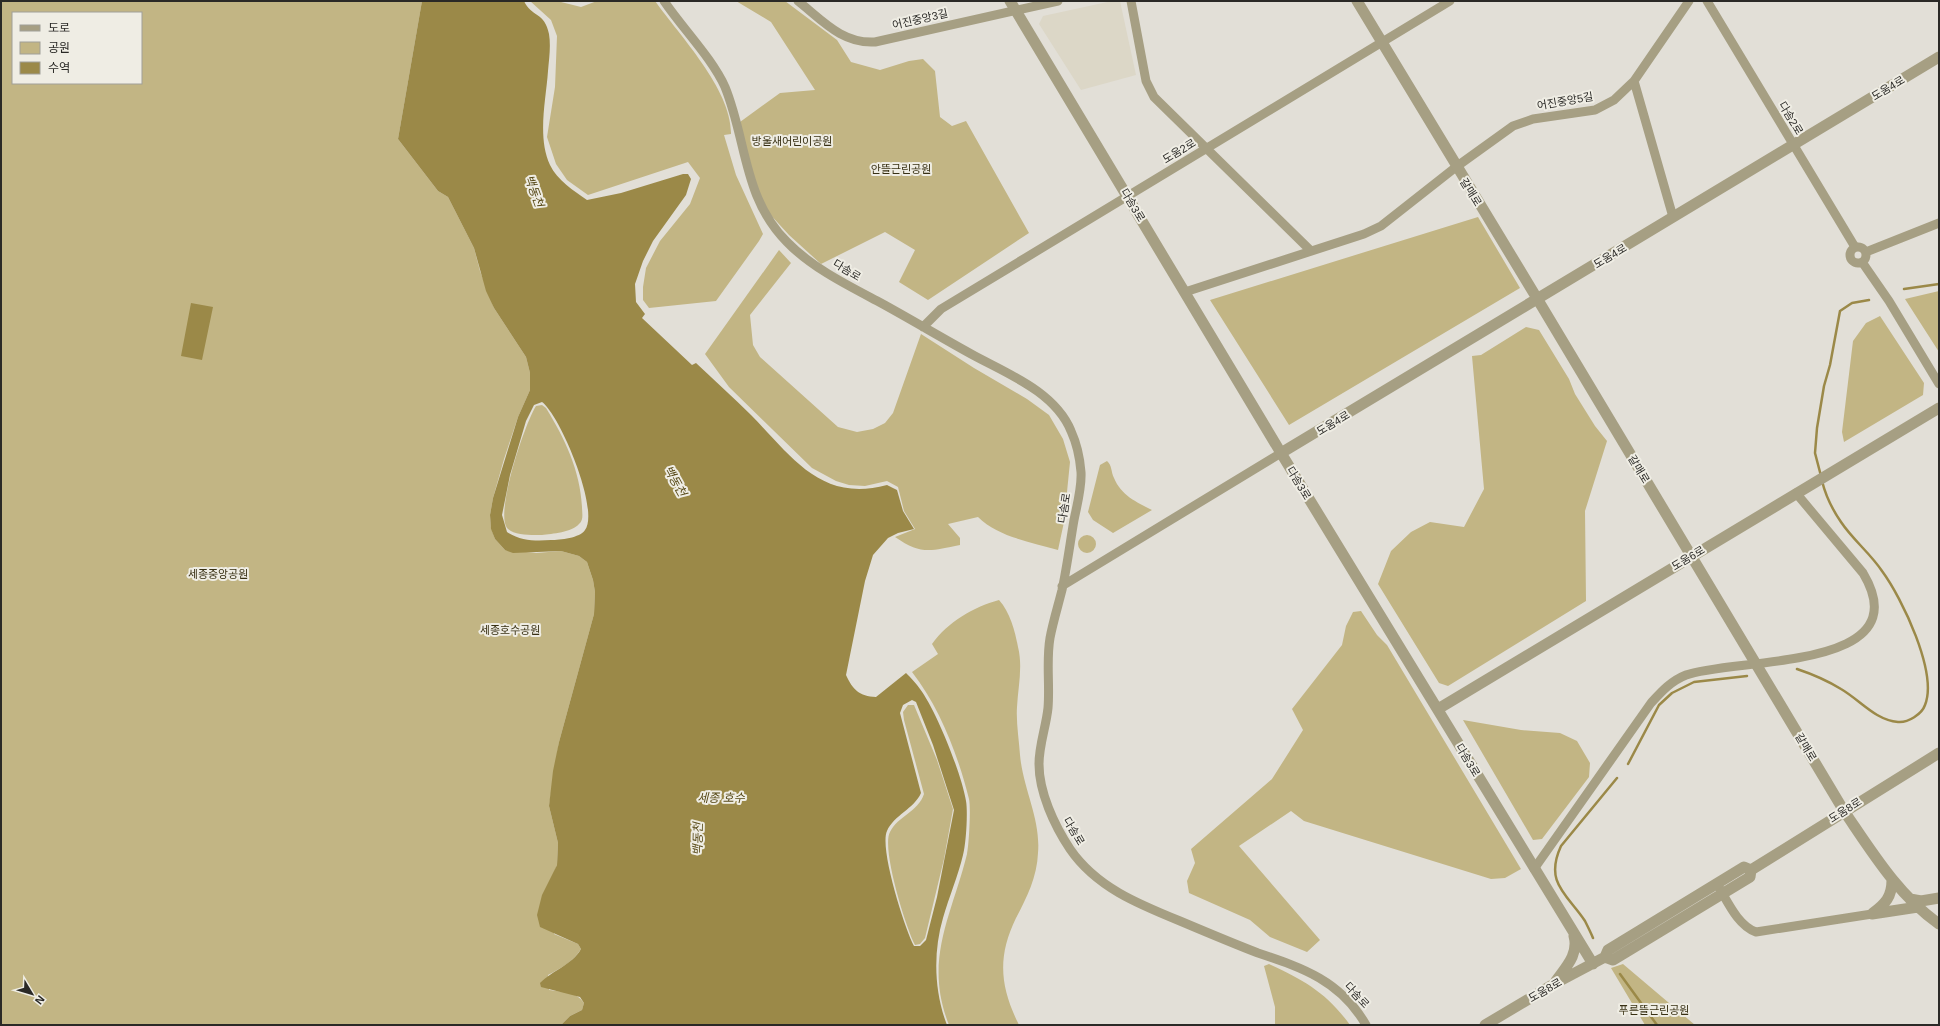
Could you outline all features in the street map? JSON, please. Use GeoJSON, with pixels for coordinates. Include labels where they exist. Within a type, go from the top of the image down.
{"type":"FeatureCollection","features":[{"type":"Feature","properties":{"kind":"street","name":"다솜로"},"geometry":{"type":"LineString","coordinates":[[664,1],[711,63],[724,85],[733,110],[746,167],[758,201],[769,220],[787,242],[810,262],[855,289],[1016,378],[1052,401],[1066,419],[1074,435],[1081,472],[1062,586],[1050,639],[1048,709],[1041,741],[1039,765],[1043,789],[1056,827],[1072,852],[1090,871],[1113,891],[1132,901],[1230,942],[1301,967],[1319,977],[1347,998],[1366,1025]]}},
{"type":"Feature","properties":{"kind":"street","name":"어진중앙3길"},"geometry":{"type":"LineString","coordinates":[[798,1],[845,38],[865,42],[875,42],[1013,6],[1058,1]]}},
{"type":"Feature","properties":{"kind":"street"},"geometry":{"type":"LineString","coordinates":[[1131,1],[1148,89],[1154,97],[1310,250]]}},
{"type":"Feature","properties":{"kind":"street","name":"갈매로"},"geometry":{"type":"LineString","coordinates":[[1357,1],[1844,811],[1892,880],[1914,903],[1939,924]]}},
{"type":"Feature","properties":{"kind":"street","name":"도움2로"},"geometry":{"type":"LineString","coordinates":[[923,327],[941,309],[1450,1]]}},
{"type":"Feature","properties":{"kind":"street","name":"어진중앙5길"},"geometry":{"type":"LineString","coordinates":[[1185,292],[1310,250],[1364,234],[1381,226],[1456,167],[1513,126],[1533,119],[1595,110],[1614,100],[1634,81],[1689,1]]}},
{"type":"Feature","properties":{"kind":"street","name":"다솜2로"},"geometry":{"type":"LineString","coordinates":[[1707,1],[1855,247]]}},
{"type":"Feature","properties":{"kind":"street","name":"다솜3로"},"geometry":{"type":"LineString","coordinates":[[1013,6],[1281,453],[1438,709],[1572,932],[1593,964]]}},
{"type":"Feature","properties":{"kind":"street","name":"도움4로"},"geometry":{"type":"LineString","coordinates":[[1281,453],[1538,300],[1939,57]]}},
{"type":"Feature","properties":{"kind":"street"},"geometry":{"type":"LineString","coordinates":[[1634,81],[1673,217]]}},
{"type":"Feature","properties":{"kind":"street"},"geometry":{"type":"LineString","coordinates":[[1866,252],[1939,223]]}},
{"type":"Feature","properties":{"kind":"street"},"geometry":{"type":"LineString","coordinates":[[1855,247],[1860,247],[1866,252],[1866,258],[1862,262],[1857,263],[1851,259],[1851,251],[1855,247]]}},
{"type":"Feature","properties":{"kind":"street"},"geometry":{"type":"LineString","coordinates":[[1862,262],[1889,302],[1939,384]]}},
{"type":"Feature","properties":{"kind":"street","name":"도움6로"},"geometry":{"type":"LineString","coordinates":[[1438,709],[1939,408]]}},
{"type":"Feature","properties":{"kind":"street"},"geometry":{"type":"LineString","coordinates":[[1062,586],[1281,453]]}},
{"type":"Feature","properties":{"kind":"street"},"geometry":{"type":"LineString","coordinates":[[1534,869],[1662,690],[1677,679],[1695,672],[1823,653],[1845,646],[1860,636],[1867,628],[1874,610],[1871,590],[1863,573],[1796,493]]}},
{"type":"Feature","properties":{"kind":"street","name":"도움8로"},"geometry":{"type":"LineString","coordinates":[[1485,1025],[1554,984],[1605,957],[1608,950],[1720,888],[1744,867],[1751,870],[1939,753]]}},
{"type":"Feature","properties":{"kind":"street"},"geometry":{"type":"LineString","coordinates":[[1872,914],[1888,901],[1892,889],[1892,880]]}},
{"type":"Feature","properties":{"kind":"street"},"geometry":{"type":"LineString","coordinates":[[1720,888],[1745,926],[1756,932],[1872,914],[1921,901],[1939,898]]}},
{"type":"Feature","properties":{"kind":"street"},"geometry":{"type":"LineString","coordinates":[[1554,984],[1575,952],[1576,943],[1572,932]]}},
{"type":"Feature","properties":{"kind":"shaded area"},"geometry":{"type":"Polygon","coordinates":[[[1112,1],[1120,1],[1136,75],[1081,90],[1039,24],[1043,16],[1112,1]]]}},
{"type":"Feature","properties":{"kind":"green space","name":"세종중앙공원"},"geometry":{"type":"Polygon","coordinates":[[[1,1],[422,1],[398,139],[438,191],[448,197],[474,248],[480,271],[494,308],[526,357],[530,373],[530,390],[518,417],[493,498],[490,515],[491,528],[495,539],[505,550],[536,553],[561,551],[579,556],[587,562],[595,592],[594,614],[559,742],[549,806],[558,843],[557,865],[552,878],[554,934],[578,944],[581,949],[570,961],[548,975],[549,990],[573,994],[584,1003],[582,1010],[570,1016],[561,1025],[1,1025],[1,1]]]}},
{"type":"Feature","properties":{"kind":"green space"},"geometry":{"type":"Polygon","coordinates":[[[530,1],[557,1],[581,7],[597,1],[655,1],[703,64],[723,100],[729,117],[731,134],[724,135],[736,175],[763,234],[716,301],[649,308],[643,300],[643,287],[646,268],[660,241],[690,204],[700,178],[688,162],[588,195],[567,180],[556,164],[547,137],[555,87],[557,36],[551,20],[530,1]]]}},
{"type":"Feature","properties":{"kind":"green space","name":"안뜰근린공원"},"geometry":{"type":"Polygon","coordinates":[[[736,1],[785,1],[837,40],[851,62],[880,70],[909,61],[923,59],[935,71],[940,117],[952,126],[966,121],[1029,233],[928,300],[899,282],[915,250],[885,232],[821,264],[789,235],[758,201],[740,122],[780,93],[815,90],[771,22],[736,1]]]}},
{"type":"Feature","properties":{"kind":"green space"},"geometry":{"type":"Polygon","coordinates":[[[1478,217],[1520,288],[1289,425],[1210,300],[1478,217]]]}},
{"type":"Feature","properties":{"kind":"green space"},"geometry":{"type":"Polygon","coordinates":[[[779,250],[791,263],[750,315],[753,345],[760,357],[838,427],[857,432],[873,429],[885,423],[893,413],[921,334],[974,368],[1027,399],[1049,415],[1063,439],[1070,462],[1064,522],[1058,550],[1005,534],[986,524],[978,517],[948,524],[960,538],[960,545],[933,550],[912,547],[895,537],[915,529],[904,511],[898,487],[887,481],[865,486],[849,485],[836,481],[812,468],[729,387],[705,354],[779,250]]]}},
{"type":"Feature","properties":{"kind":"green space"},"geometry":{"type":"Polygon","coordinates":[[[1939,291],[1939,352],[1905,299],[1939,291]]]}},
{"type":"Feature","properties":{"kind":"green space"},"geometry":{"type":"Polygon","coordinates":[[[1880,316],[1924,383],[1923,395],[1844,442],[1842,432],[1853,341],[1866,323],[1880,316]]]}},
{"type":"Feature","properties":{"kind":"green space"},"geometry":{"type":"Polygon","coordinates":[[[1526,327],[1539,330],[1569,379],[1575,394],[1595,426],[1607,441],[1585,511],[1586,601],[1448,686],[1439,683],[1378,584],[1391,551],[1411,532],[1430,522],[1464,527],[1484,489],[1472,356],[1481,355],[1526,327]]]}},
{"type":"Feature","properties":{"kind":"green space"},"geometry":{"type":"Polygon","coordinates":[[[542,405],[546,408],[553,420],[565,443],[575,468],[581,493],[582,518],[581,522],[576,527],[562,532],[542,535],[519,534],[510,531],[507,528],[504,519],[508,487],[519,448],[531,415],[536,406],[542,405]]]}},
{"type":"Feature","properties":{"kind":"green space"},"geometry":{"type":"Polygon","coordinates":[[[1107,461],[1110,464],[1117,484],[1121,489],[1135,501],[1152,510],[1113,533],[1093,520],[1088,512],[1100,465],[1107,461]]]}},
{"type":"Feature","properties":{"kind":"green space"},"geometry":{"type":"Polygon","coordinates":[[[1083,535],[1091,535],[1096,540],[1094,551],[1091,553],[1083,553],[1078,548],[1078,540],[1083,535]]]}},
{"type":"Feature","properties":{"kind":"green space"},"geometry":{"type":"Polygon","coordinates":[[[999,600],[1012,622],[1019,654],[1020,670],[1017,725],[1020,755],[1024,780],[1037,828],[1038,840],[1038,853],[1034,879],[1010,932],[1004,959],[1003,972],[1005,985],[1008,998],[1019,1025],[949,1025],[942,1001],[939,979],[939,958],[948,918],[967,854],[970,826],[970,803],[965,782],[947,732],[931,701],[912,672],[938,654],[932,644],[953,622],[971,611],[999,600]]]}},
{"type":"Feature","properties":{"kind":"green space"},"geometry":{"type":"Polygon","coordinates":[[[1361,611],[1377,635],[1387,645],[1521,869],[1505,878],[1491,879],[1304,821],[1291,811],[1239,846],[1320,940],[1307,952],[1270,937],[1250,920],[1189,893],[1187,881],[1195,863],[1191,849],[1272,779],[1303,730],[1292,709],[1342,645],[1346,626],[1353,612],[1361,611]]]}},
{"type":"Feature","properties":{"kind":"green space"},"geometry":{"type":"Polygon","coordinates":[[[908,705],[914,705],[937,760],[953,809],[944,859],[925,938],[920,944],[915,945],[906,922],[896,888],[888,841],[890,832],[898,822],[913,810],[924,794],[904,720],[903,712],[908,705]]]}},
{"type":"Feature","properties":{"kind":"green space"},"geometry":{"type":"Polygon","coordinates":[[[1463,720],[1521,730],[1560,733],[1577,741],[1590,763],[1589,777],[1542,839],[1533,840],[1463,720]]]}},
{"type":"Feature","properties":{"kind":"green space"},"geometry":{"type":"Polygon","coordinates":[[[1269,964],[1314,988],[1332,1004],[1350,1025],[1275,1025],[1275,1007],[1264,966],[1269,964]]]}},
{"type":"Feature","properties":{"kind":"green space","name":"푸른뜰근린공원"},"geometry":{"type":"Polygon","coordinates":[[[1623,964],[1695,1025],[1645,1025],[1611,968],[1623,964]]]}},
{"type":"Feature","properties":{"kind":"water","name":"세종 호수"},"geometry":{"type":"Polygon","coordinates":[[[422,1],[524,1],[530,10],[541,18],[547,27],[549,34],[550,52],[543,131],[546,154],[550,165],[557,176],[571,189],[587,200],[621,193],[683,174],[688,174],[691,179],[686,195],[653,241],[643,261],[635,284],[636,302],[645,314],[642,318],[692,365],[696,363],[744,408],[780,446],[810,472],[826,482],[844,488],[864,489],[887,485],[897,490],[903,511],[914,529],[898,533],[888,538],[873,555],[865,581],[846,675],[851,685],[861,694],[876,697],[906,673],[926,699],[941,727],[964,790],[967,813],[964,850],[959,871],[943,918],[936,958],[939,999],[947,1025],[561,1025],[570,1016],[582,1010],[584,1003],[580,997],[541,987],[540,983],[573,959],[581,949],[578,944],[540,927],[537,915],[542,895],[557,865],[558,843],[549,806],[553,771],[559,742],[594,614],[595,592],[593,580],[587,562],[579,556],[561,551],[513,553],[505,550],[495,539],[491,529],[490,515],[493,498],[518,417],[530,390],[530,373],[526,357],[494,308],[486,291],[474,248],[448,197],[438,191],[398,139],[422,1]],[[542,402],[534,405],[526,421],[510,475],[502,515],[507,532],[512,535],[523,539],[534,540],[564,539],[579,535],[585,530],[588,519],[587,503],[576,463],[550,410],[542,402]],[[912,700],[903,705],[900,713],[921,793],[918,799],[890,825],[885,840],[890,870],[899,907],[914,946],[920,946],[926,940],[937,897],[954,810],[933,745],[916,702],[912,700]]]}},
{"type":"Feature","properties":{"kind":"water"},"geometry":{"type":"Polygon","coordinates":[[[191,303],[213,307],[202,360],[181,356],[191,303]]]}},
{"type":"Feature","properties":{"kind":"waterway"},"geometry":{"type":"LineString","coordinates":[[1904,289],[1939,284]]}},
{"type":"Feature","properties":{"kind":"waterway"},"geometry":{"type":"LineString","coordinates":[[1821,476],[1815,453],[1817,428],[1824,386],[1830,365],[1840,311],[1852,303],[1869,300]]}},
{"type":"Feature","properties":{"kind":"waterway"},"geometry":{"type":"LineString","coordinates":[[1797,669],[1836,686],[1882,718],[1898,722],[1906,721],[1918,715],[1925,705],[1928,691],[1927,674],[1916,636],[1908,617],[1882,571],[1846,529],[1832,508],[1827,498],[1822,481]]}},
{"type":"Feature","properties":{"kind":"waterway"},"geometry":{"type":"LineString","coordinates":[[1628,764],[1659,705],[1672,693],[1694,682],[1747,676]]}},
{"type":"Feature","properties":{"kind":"waterway"},"geometry":{"type":"LineString","coordinates":[[1593,938],[1585,921],[1565,895],[1556,879],[1556,859],[1561,846],[1617,778]]}},
{"type":"Feature","properties":{"kind":"waterway"},"geometry":{"type":"LineString","coordinates":[[1620,974],[1657,1025]]}},
{"type":"Feature","properties":{"kind":"park label","name":"방울새어린이공원"},"geometry":{"type":"Point","coordinates":[792,141]}},
{"type":"Feature","properties":{"kind":"park label","name":"세종호수공원"},"geometry":{"type":"Point","coordinates":[510,630]}},
{"type":"Feature","properties":{"kind":"water label","name":"백동천"},"geometry":{"type":"Point","coordinates":[534,191]}},
{"type":"Feature","properties":{"kind":"water label","name":"백동천"},"geometry":{"type":"Point","coordinates":[675,481]}},
{"type":"Feature","properties":{"kind":"water label","name":"백동천"},"geometry":{"type":"Point","coordinates":[698,839]}}]}
